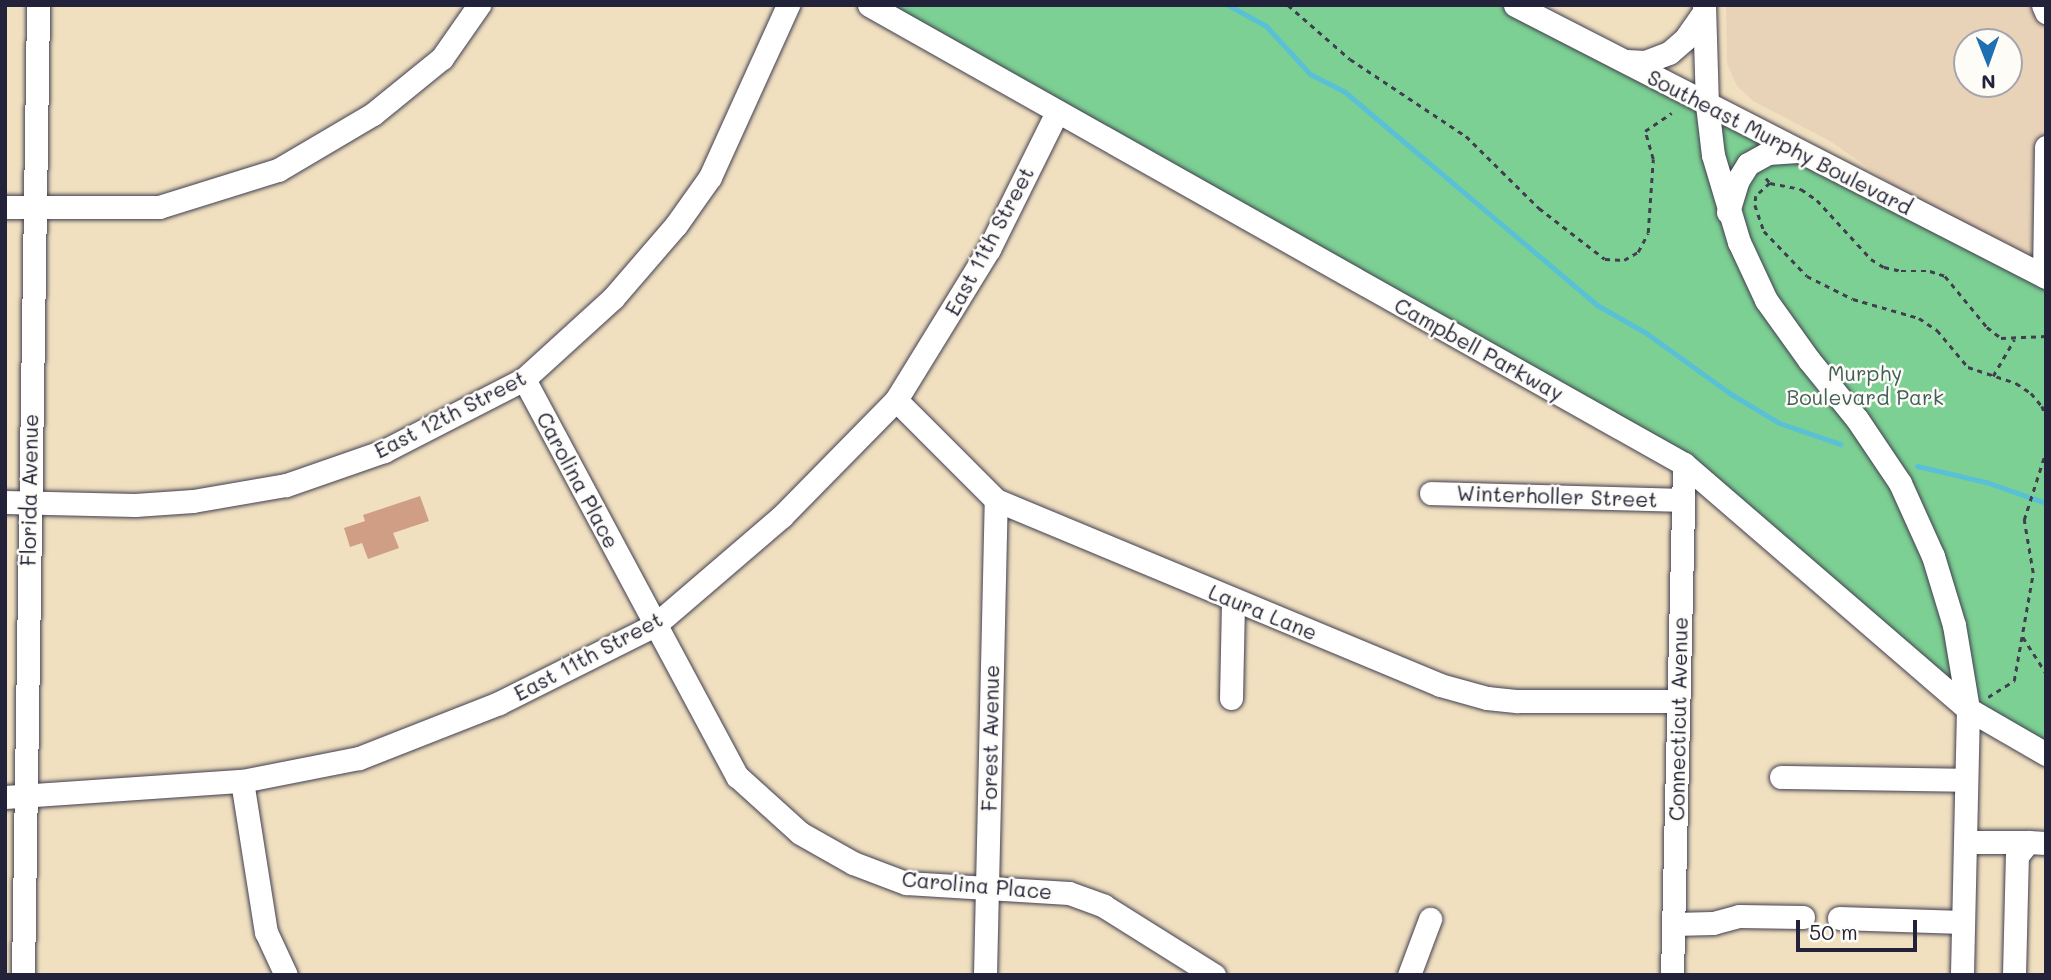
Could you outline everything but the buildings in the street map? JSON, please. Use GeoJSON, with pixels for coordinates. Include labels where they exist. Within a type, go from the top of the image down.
{"type":"FeatureCollection","features":[{"type":"Feature","properties":{"kind":"street","name":"Florida Avenue"},"geometry":{"type":"LineString","coordinates":[[23,975],[14,797],[29,502],[38,5]]}},
{"type":"Feature","properties":{"kind":"street"},"geometry":{"type":"LineString","coordinates":[[5,207],[159,207],[278,170],[373,114],[442,58],[480,5]]}},
{"type":"Feature","properties":{"kind":"street","name":"East 12th Street"},"geometry":{"type":"LineString","coordinates":[[5,502],[135,505],[193,501],[286,485],[384,451],[524,379],[613,298],[676,225],[710,177],[788,5]]}},
{"type":"Feature","properties":{"kind":"street","name":"Campbell Parkway"},"geometry":{"type":"LineString","coordinates":[[869,5],[1684,464],[1968,709],[2046,754]]}},
{"type":"Feature","properties":{"kind":"street","name":"Southeast Murphy Boulevard"},"geometry":{"type":"LineString","coordinates":[[1515,5],[1707,106],[2045,276]]}},
{"type":"Feature","properties":{"kind":"street"},"geometry":{"type":"LineString","coordinates":[[2043,5],[2046,12]]}},
{"type":"Feature","properties":{"kind":"street"},"geometry":{"type":"LineString","coordinates":[[1620,60],[1645,62],[1665,55],[1685,39],[1704,9]]}},
{"type":"Feature","properties":{"kind":"street"},"geometry":{"type":"LineString","coordinates":[[1704,9],[1707,106],[1713,155],[1738,242],[1766,300],[1857,419],[1900,483],[1933,555],[1954,625],[1968,709],[1962,975]]}},
{"type":"Feature","properties":{"kind":"street","name":"East 11th Street"},"geometry":{"type":"LineString","coordinates":[[14,797],[242,781],[359,758],[499,703],[655,625],[782,516],[896,400],[989,249],[1057,112]]}},
{"type":"Feature","properties":{"kind":"street"},"geometry":{"type":"LineString","coordinates":[[2045,276],[2046,147]]}},
{"type":"Feature","properties":{"kind":"street"},"geometry":{"type":"LineString","coordinates":[[1728,212],[1738,180],[1748,164],[1768,153],[1797,151]]}},
{"type":"Feature","properties":{"kind":"street","name":"Carolina Place"},"geometry":{"type":"LineString","coordinates":[[524,379],[737,776],[800,832],[853,863],[906,883],[1069,893],[1104,906],[1214,975]]}},
{"type":"Feature","properties":{"kind":"street","name":"Laura Lane"},"geometry":{"type":"LineString","coordinates":[[896,400],[996,500],[1440,685],[1487,698],[1518,701],[1678,701]]}},
{"type":"Feature","properties":{"kind":"street","name":"Connecticut Avenue"},"geometry":{"type":"LineString","coordinates":[[1672,975],[1684,464]]}},
{"type":"Feature","properties":{"kind":"street","name":"Winterholler Street"},"geometry":{"type":"LineString","coordinates":[[1431,493],[1683,500]]}},
{"type":"Feature","properties":{"kind":"street","name":"Forest Avenue"},"geometry":{"type":"LineString","coordinates":[[985,975],[996,500]]}},
{"type":"Feature","properties":{"kind":"street"},"geometry":{"type":"LineString","coordinates":[[1231,698],[1233,601]]}},
{"type":"Feature","properties":{"kind":"street"},"geometry":{"type":"LineString","coordinates":[[1781,777],[1966,780]]}},
{"type":"Feature","properties":{"kind":"street"},"geometry":{"type":"LineString","coordinates":[[242,781],[266,932],[286,975]]}},
{"type":"Feature","properties":{"kind":"street"},"geometry":{"type":"LineString","coordinates":[[1965,842],[2037,842]]}},
{"type":"Feature","properties":{"kind":"street"},"geometry":{"type":"LineString","coordinates":[[2014,975],[2017,856],[2037,842]]}},
{"type":"Feature","properties":{"kind":"street"},"geometry":{"type":"LineString","coordinates":[[1673,924],[1713,923],[1740,916],[1803,917]]}},
{"type":"Feature","properties":{"kind":"street"},"geometry":{"type":"LineString","coordinates":[[1839,918],[1963,922]]}},
{"type":"Feature","properties":{"kind":"street"},"geometry":{"type":"LineString","coordinates":[[1409,975],[1430,919]]}},
{"type":"Feature","properties":{"kind":"path"},"geometry":{"type":"LineString","coordinates":[[1288,5],[1350,59],[1466,136],[1539,208],[1605,259],[1624,260],[1638,251],[1648,233],[1653,159],[1646,131],[1672,113]]}},
{"type":"Feature","properties":{"kind":"path"},"geometry":{"type":"LineString","coordinates":[[1764,175],[1770,183],[1801,189],[1817,200],[1871,259],[1884,267],[1901,271],[1930,271],[1945,276],[1987,327],[2001,338],[2014,340],[2046,335]]}},
{"type":"Feature","properties":{"kind":"path"},"geometry":{"type":"LineString","coordinates":[[1770,183],[1756,196],[1755,205],[1764,230],[1807,276],[1853,299],[1919,318],[1937,330],[1968,367],[2017,383],[2031,393],[2046,416]]}},
{"type":"Feature","properties":{"kind":"path"},"geometry":{"type":"LineString","coordinates":[[1993,376],[2014,340]]}},
{"type":"Feature","properties":{"kind":"path"},"geometry":{"type":"LineString","coordinates":[[1968,709],[2014,681],[2033,573],[2024,520],[2046,451]]}},
{"type":"Feature","properties":{"kind":"path"},"geometry":{"type":"LineString","coordinates":[[2022,635],[2046,673]]}},
{"type":"Feature","properties":{"kind":"shaded area"},"geometry":{"type":"Polygon","coordinates":[[[1726,5],[2046,5],[2046,265],[1907,195],[1830,141],[1753,101],[1737,86],[1727,64],[1726,5]]]}},
{"type":"Feature","properties":{"kind":"green space","name":"Murphy Boulevard Park"},"geometry":{"type":"Polygon","coordinates":[[[869,5],[1515,5],[2046,277],[2046,754],[1968,709],[1684,464],[869,5]]]}},
{"type":"Feature","properties":{"kind":"waterway"},"geometry":{"type":"LineString","coordinates":[[1228,5],[1266,26],[1310,74],[1345,92],[1597,305],[1646,333],[1731,394],[1779,423],[1840,444]]}},
{"type":"Feature","properties":{"kind":"waterway"},"geometry":{"type":"LineString","coordinates":[[1917,466],[1986,482],[2046,503]]}}]}
